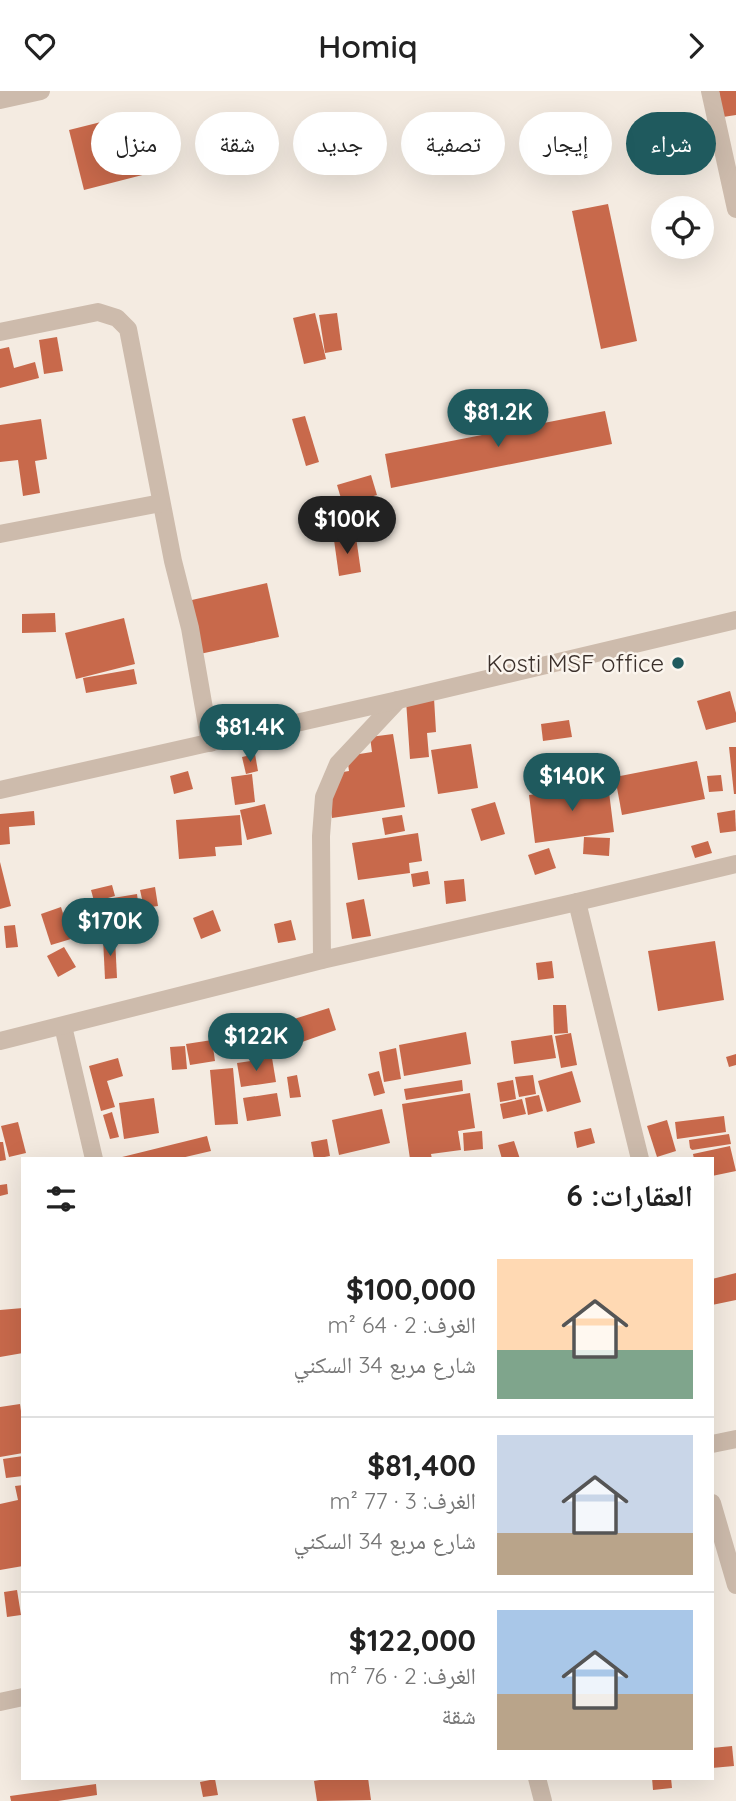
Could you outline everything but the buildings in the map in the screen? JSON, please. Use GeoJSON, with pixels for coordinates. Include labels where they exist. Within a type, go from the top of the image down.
{"type":"FeatureCollection","features":[{"type":"Feature","properties":{"kind":"street"},"geometry":{"type":"LineString","coordinates":[[0,100],[41,91]]}},
{"type":"Feature","properties":{"kind":"street"},"geometry":{"type":"LineString","coordinates":[[710,91],[736,209]]}},
{"type":"Feature","properties":{"kind":"street"},"geometry":{"type":"LineString","coordinates":[[0,332],[98,312],[117,318],[128,329],[173,561],[190,628],[210,743]]}},
{"type":"Feature","properties":{"kind":"street"},"geometry":{"type":"LineString","coordinates":[[0,534],[161,503]]}},
{"type":"Feature","properties":{"kind":"street"},"geometry":{"type":"LineString","coordinates":[[0,790],[736,620]]}},
{"type":"Feature","properties":{"kind":"street"},"geometry":{"type":"LineString","coordinates":[[322,960],[321,836],[324,797],[338,764],[398,700]]}},
{"type":"Feature","properties":{"kind":"street"},"geometry":{"type":"LineString","coordinates":[[0,1041],[322,960],[736,864]]}},
{"type":"Feature","properties":{"kind":"street"},"geometry":{"type":"LineString","coordinates":[[577,902],[640,1157]]}},
{"type":"Feature","properties":{"kind":"street"},"geometry":{"type":"LineString","coordinates":[[63,1026],[94,1157]]}},
{"type":"Feature","properties":{"kind":"street"},"geometry":{"type":"LineString","coordinates":[[714,1444],[736,1439]]}},
{"type":"Feature","properties":{"kind":"street"},"geometry":{"type":"LineString","coordinates":[[714,1510],[736,1585]]}},
{"type":"Feature","properties":{"kind":"street"},"geometry":{"type":"LineString","coordinates":[[0,1702],[21,1697]]}},
{"type":"Feature","properties":{"kind":"street"},"geometry":{"type":"LineString","coordinates":[[538,1780],[543,1801]]}},
{"type":"Feature","properties":{"kind":"place","name":"Kosti MSF office"},"geometry":{"type":"Point","coordinates":[678,663]}}]}
